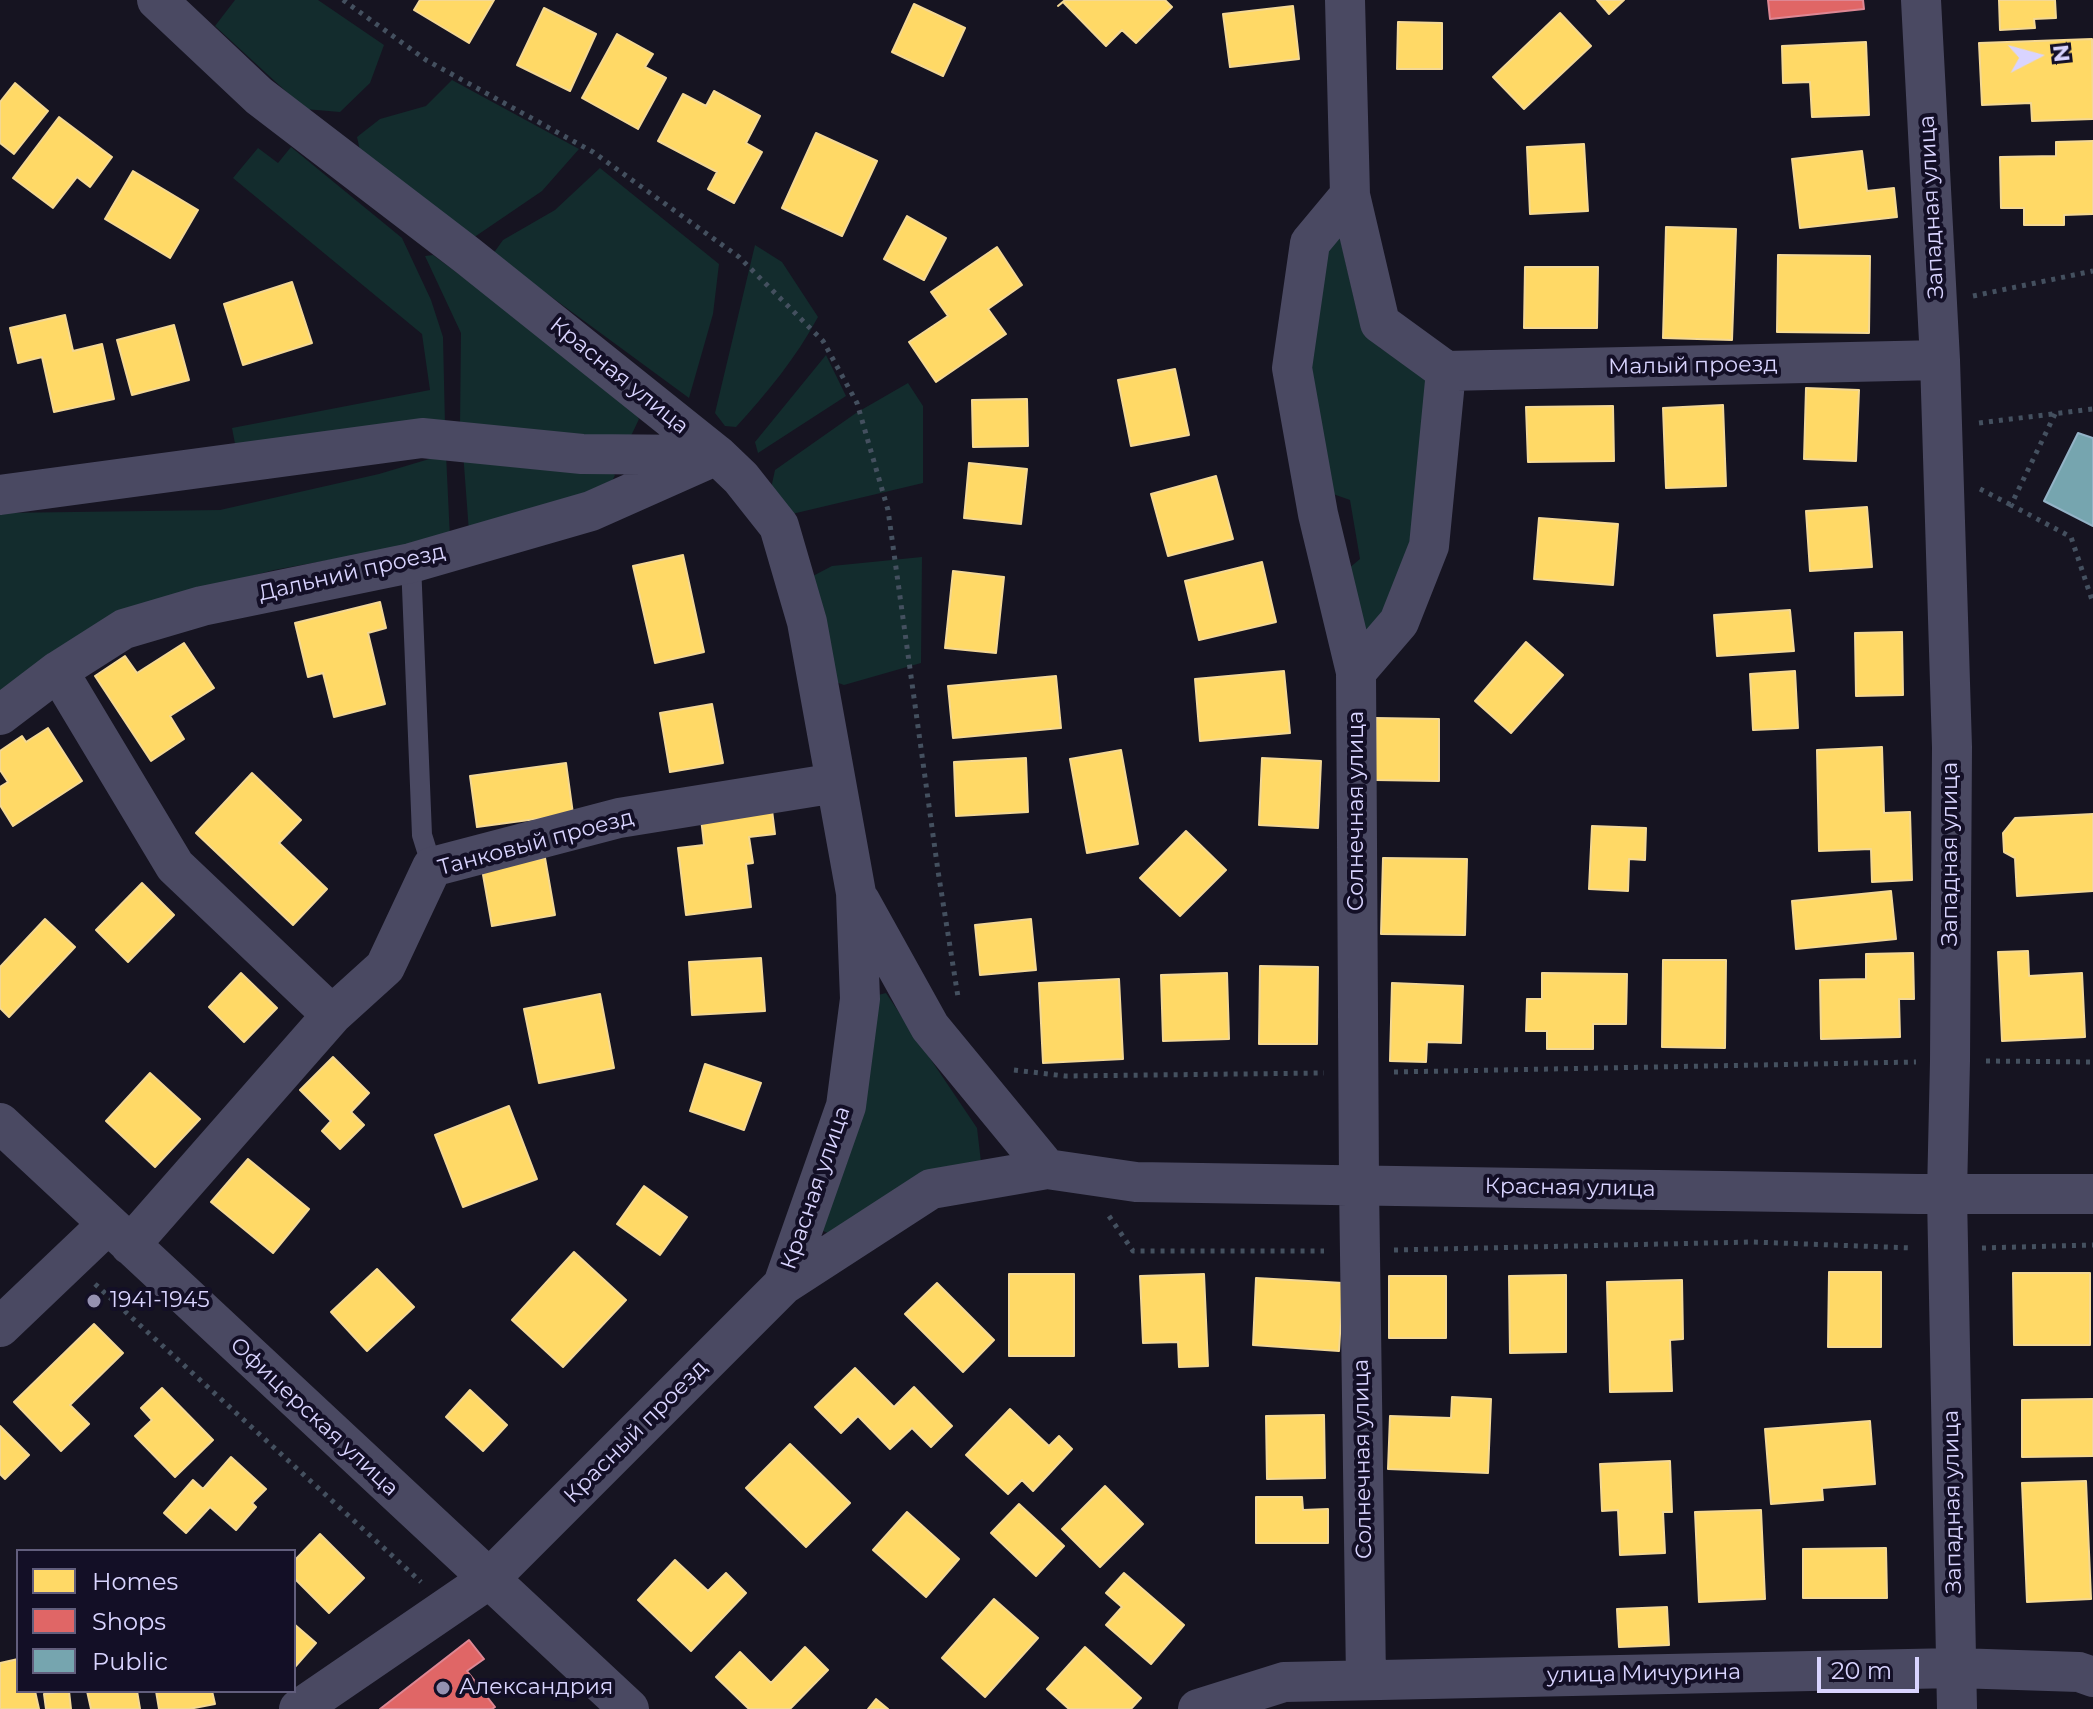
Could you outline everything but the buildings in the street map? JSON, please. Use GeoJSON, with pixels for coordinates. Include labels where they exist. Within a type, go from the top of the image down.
{"type":"FeatureCollection","features":[{"type":"Feature","properties":{"kind":"street","name":"Красная улица"},"geometry":{"type":"LineString","coordinates":[[157,0],[259,96],[468,256],[717,455],[741,478],[779,526],[807,622],[856,893],[860,999],[846,1106],[783,1285]]}},
{"type":"Feature","properties":{"kind":"street"},"geometry":{"type":"LineString","coordinates":[[1345,0],[1350,195],[1380,323],[1446,371],[1429,546],[1399,622],[1356,672]]}},
{"type":"Feature","properties":{"kind":"street","name":"Западная улица"},"geometry":{"type":"LineString","coordinates":[[1921,0],[1943,427],[1952,747],[1947,1249],[1957,1709]]}},
{"type":"Feature","properties":{"kind":"street","name":"Солнечная улица"},"geometry":{"type":"LineString","coordinates":[[1350,195],[1310,243],[1292,368],[1318,514],[1356,672],[1366,1680]]}},
{"type":"Feature","properties":{"kind":"street","name":"Малый проезд"},"geometry":{"type":"LineString","coordinates":[[1446,371],[1940,360]]}},
{"type":"Feature","properties":{"kind":"street"},"geometry":{"type":"LineString","coordinates":[[0,495],[422,438],[582,454],[717,455]]}},
{"type":"Feature","properties":{"kind":"street","name":"Дальний проезд"},"geometry":{"type":"LineString","coordinates":[[0,715],[58,671],[124,629],[202,606],[411,563],[591,511],[717,455]]}},
{"type":"Feature","properties":{"kind":"street"},"geometry":{"type":"LineString","coordinates":[[58,671],[175,866],[332,1015]]}},
{"type":"Feature","properties":{"kind":"street","name":"Танковый проезд"},"geometry":{"type":"LineString","coordinates":[[0,1327],[68,1262],[119,1235],[332,1015],[385,967],[432,867],[619,818],[836,783]]}},
{"type":"Feature","properties":{"kind":"street","name":"Красная улица"},"geometry":{"type":"LineString","coordinates":[[856,893],[930,1027],[1047,1169]]}},
{"type":"Feature","properties":{"kind":"street","name":"Офицерская улица"},"geometry":{"type":"LineString","coordinates":[[0,1123],[629,1709]]}},
{"type":"Feature","properties":{"kind":"street","name":"Красная улица"},"geometry":{"type":"LineString","coordinates":[[783,1285],[931,1189],[1047,1169],[1136,1182],[2093,1194]]}},
{"type":"Feature","properties":{"kind":"street","name":"Красный проезд"},"geometry":{"type":"LineString","coordinates":[[299,1709],[489,1579],[783,1285]]}},
{"type":"Feature","properties":{"kind":"street","name":"улица Мичурина"},"geometry":{"type":"LineString","coordinates":[[1198,1709],[1284,1682],[1956,1668],[2079,1672],[2093,1677]]}},
{"type":"Feature","properties":{"kind":"lane"},"geometry":{"type":"LineString","coordinates":[[411,563],[422,835],[432,867]]}},
{"type":"Feature","properties":{"kind":"path"},"geometry":{"type":"LineString","coordinates":[[343,0],[426,60],[593,152],[739,257],[823,341],[857,403],[888,510]]}},
{"type":"Feature","properties":{"kind":"path"},"geometry":{"type":"LineString","coordinates":[[1937,303],[2093,271]]}},
{"type":"Feature","properties":{"kind":"path"},"geometry":{"type":"LineString","coordinates":[[1943,427],[2093,409]]}},
{"type":"Feature","properties":{"kind":"path"},"geometry":{"type":"LineString","coordinates":[[2055,414],[2011,505],[2071,537],[2093,603]]}},
{"type":"Feature","properties":{"kind":"path"},"geometry":{"type":"LineString","coordinates":[[1101,1204],[1133,1251],[1360,1251],[1752,1242],[1947,1249],[2093,1245]]}},
{"type":"Feature","properties":{"kind":"path"},"geometry":{"type":"LineString","coordinates":[[68,1262],[295,1465],[447,1608]]}},
{"type":"Feature","properties":{"kind":"green space"},"geometry":{"type":"Polygon","coordinates":[[[235,0],[318,0],[384,45],[370,83],[340,112],[305,109],[215,26],[235,0]]]}},
{"type":"Feature","properties":{"kind":"green space"},"geometry":{"type":"Polygon","coordinates":[[[452,80],[579,149],[542,191],[473,238],[361,155],[357,137],[380,119],[426,106],[452,80]]]}},
{"type":"Feature","properties":{"kind":"green space"},"geometry":{"type":"Polygon","coordinates":[[[291,147],[402,238],[431,300],[443,337],[445,425],[237,454],[232,428],[430,390],[422,334],[233,178],[258,148],[278,163],[291,147]]]}},
{"type":"Feature","properties":{"kind":"green space"},"geometry":{"type":"Polygon","coordinates":[[[600,168],[719,264],[713,314],[689,398],[493,254],[503,240],[555,210],[600,168]]]}},
{"type":"Feature","properties":{"kind":"green space"},"geometry":{"type":"Polygon","coordinates":[[[1340,238],[1359,320],[1380,348],[1430,378],[1416,536],[1401,592],[1361,639],[1348,569],[1360,559],[1350,500],[1333,494],[1305,372],[1319,250],[1340,238]]]}},
{"type":"Feature","properties":{"kind":"green space"},"geometry":{"type":"Polygon","coordinates":[[[755,245],[782,262],[818,317],[791,361],[759,401],[736,427],[725,426],[715,413],[755,245]]]}},
{"type":"Feature","properties":{"kind":"green space"},"geometry":{"type":"Polygon","coordinates":[[[433,255],[623,395],[639,419],[630,438],[460,427],[461,333],[425,256],[433,255]]]}},
{"type":"Feature","properties":{"kind":"green space"},"geometry":{"type":"Polygon","coordinates":[[[826,355],[846,396],[758,453],[755,442],[826,355]]]}},
{"type":"Feature","properties":{"kind":"green space"},"geometry":{"type":"Polygon","coordinates":[[[908,383],[923,406],[923,483],[792,514],[770,493],[775,470],[856,413],[908,383]]]}},
{"type":"Feature","properties":{"kind":"green space"},"geometry":{"type":"Polygon","coordinates":[[[463,452],[602,467],[615,475],[608,489],[469,532],[463,452]]]}},
{"type":"Feature","properties":{"kind":"green space"},"geometry":{"type":"Polygon","coordinates":[[[446,454],[450,538],[274,570],[142,605],[0,692],[0,513],[220,510],[379,474],[446,454]]]}},
{"type":"Feature","properties":{"kind":"green space"},"geometry":{"type":"Polygon","coordinates":[[[922,557],[921,663],[844,685],[833,681],[811,577],[832,566],[922,557]]]}},
{"type":"Feature","properties":{"kind":"green space"},"geometry":{"type":"Polygon","coordinates":[[[886,993],[977,1128],[981,1162],[834,1236],[821,1230],[874,996],[886,993]]]}},
{"type":"Feature","properties":{"kind":"place","name":"1941-1945"},"geometry":{"type":"Point","coordinates":[94,1301]}},
{"type":"Feature","properties":{"kind":"place","name":"Александрия"},"geometry":{"type":"Point","coordinates":[443,1688]}}]}
